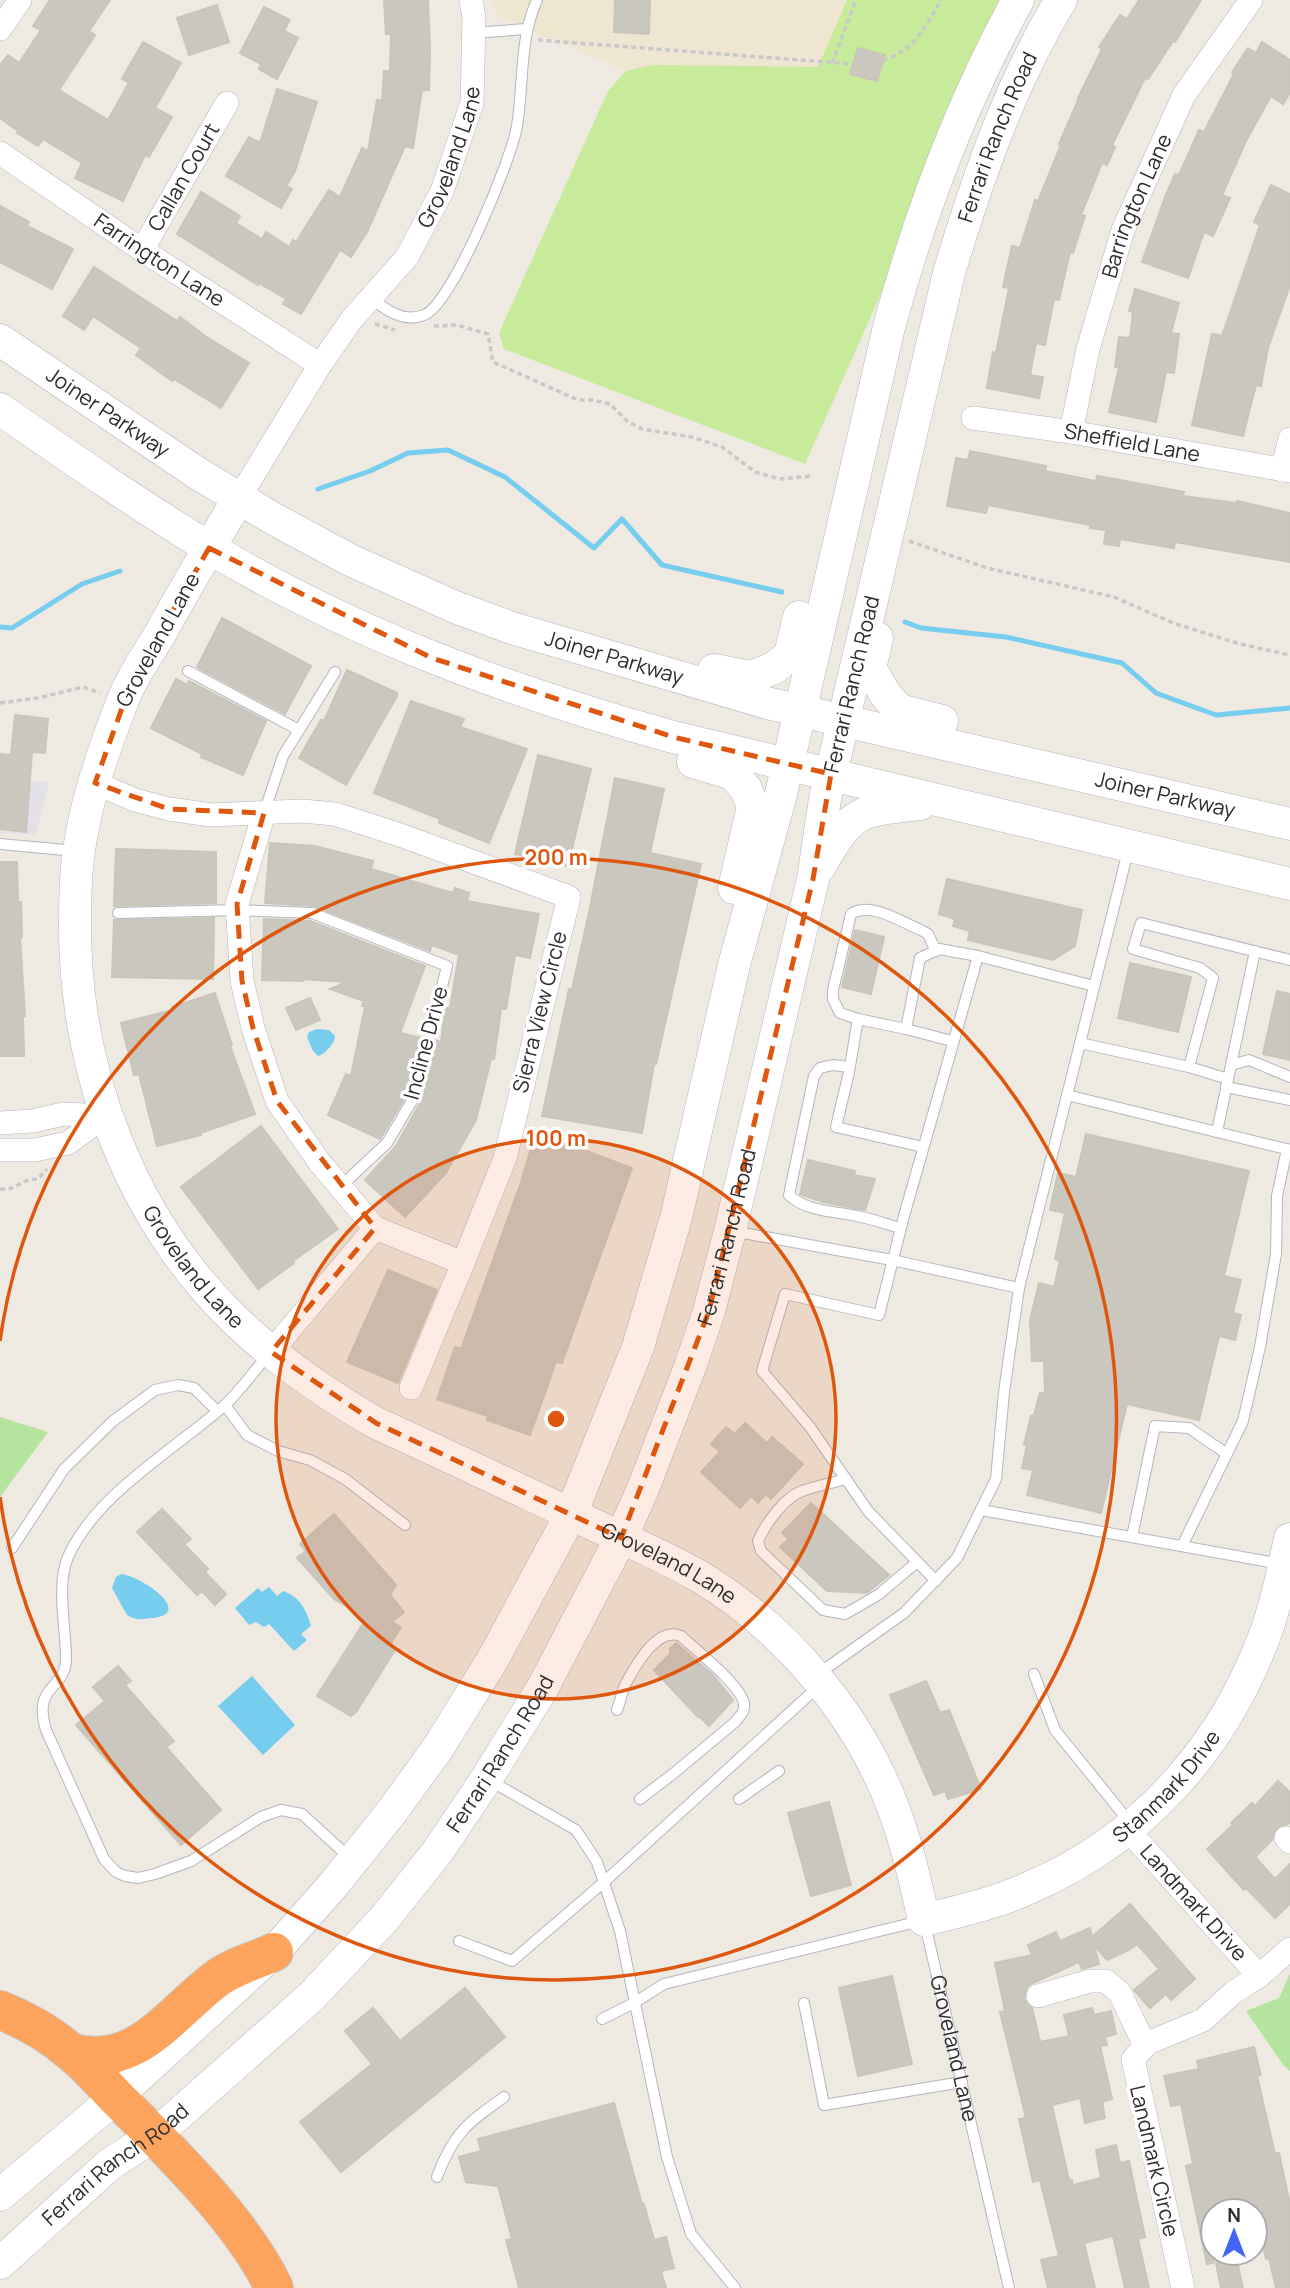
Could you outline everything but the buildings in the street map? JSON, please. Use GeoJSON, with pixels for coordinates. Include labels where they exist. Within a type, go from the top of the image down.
{"type":"FeatureCollection","features":[{"type":"Feature","properties":{"kind":"highway"},"geometry":{"type":"LineString","coordinates":[[73,2053],[90,2057],[108,2056],[130,2048],[150,2037],[217,1978],[274,1952]]}},
{"type":"Feature","properties":{"kind":"highway"},"geometry":{"type":"LineString","coordinates":[[0,2010],[14,2015],[73,2053],[155,2135],[220,2208],[265,2267],[274,2288]]}},
{"type":"Feature","properties":{"kind":"main road","name":"Ferrari Ranch Road"},"geometry":{"type":"LineString","coordinates":[[0,2195],[116,2097],[274,1952],[353,1861],[438,1748],[493,1658],[571,1514],[617,1402],[655,1294],[676,1218],[734,965],[788,764],[906,262],[960,117],[1018,0]]}},
{"type":"Feature","properties":{"kind":"main road","name":"Ferrari Ranch Road"},"geometry":{"type":"LineString","coordinates":[[0,2263],[110,2164],[155,2135],[312,1996],[384,1919],[438,1851],[543,1687],[621,1538],[690,1367],[709,1311],[730,1231],[813,879],[831,774],[949,273],[978,182],[1011,100],[1061,0]]}},
{"type":"Feature","properties":{"kind":"main road","name":"Joiner Parkway"},"geometry":{"type":"LineString","coordinates":[[0,340],[197,473],[239,498],[350,559],[455,607],[524,632],[800,710],[1290,824]]}},
{"type":"Feature","properties":{"kind":"main road"},"geometry":{"type":"LineString","coordinates":[[0,409],[209,548],[373,633],[510,688],[673,737],[1290,884]]}},
{"type":"Feature","properties":{"kind":"main road"},"geometry":{"type":"LineString","coordinates":[[915,416],[923,443],[870,668],[898,710],[1091,758],[1121,785]]}},
{"type":"Feature","properties":{"kind":"main road"},"geometry":{"type":"LineString","coordinates":[[524,632],[751,677],[774,668],[790,655],[828,492],[858,458]]}},
{"type":"Feature","properties":{"kind":"main road","name":"Groveland Lane"},"geometry":{"type":"LineString","coordinates":[[239,498],[122,702],[95,783],[78,852],[75,958],[82,1017],[93,1074],[105,1116],[143,1196],[175,1247],[235,1320],[271,1352],[331,1396],[376,1423],[701,1578],[733,1598],[765,1624],[818,1679],[872,1763],[891,1801],[924,1920]]}},
{"type":"Feature","properties":{"kind":"main road"},"geometry":{"type":"LineString","coordinates":[[510,688],[536,716],[733,774],[746,789],[754,807],[725,925],[734,965]]}},
{"type":"Feature","properties":{"kind":"main road"},"geometry":{"type":"LineString","coordinates":[[813,879],[841,829],[858,816],[877,809],[945,802]]}},
{"type":"Feature","properties":{"kind":"main road","name":"Stanmark Drive"},"geometry":{"type":"LineString","coordinates":[[924,1920],[969,1909],[1031,1888],[1092,1855],[1131,1828],[1188,1770],[1232,1707],[1268,1629],[1286,1565]]}},
{"type":"Feature","properties":{"kind":"street"},"geometry":{"type":"LineString","coordinates":[[0,29],[20,0]]}},
{"type":"Feature","properties":{"kind":"street","name":"Groveland Lane"},"geometry":{"type":"LineString","coordinates":[[239,498],[320,365],[352,319],[407,257],[442,191],[472,103],[471,0]]}},
{"type":"Feature","properties":{"kind":"street","name":"Barrington Lane"},"geometry":{"type":"LineString","coordinates":[[1071,432],[1088,349],[1124,230],[1184,95],[1251,0]]}},
{"type":"Feature","properties":{"kind":"street","name":"Callan Court"},"geometry":{"type":"LineString","coordinates":[[142,250],[227,103]]}},
{"type":"Feature","properties":{"kind":"street","name":"Farrington Lane"},"geometry":{"type":"LineString","coordinates":[[0,153],[142,250],[320,365]]}},
{"type":"Feature","properties":{"kind":"street","name":"Sheffield Lane"},"geometry":{"type":"LineString","coordinates":[[974,418],[1071,432],[1286,470]]}},
{"type":"Feature","properties":{"kind":"street"},"geometry":{"type":"LineString","coordinates":[[1286,470],[1290,439]]}},
{"type":"Feature","properties":{"kind":"street"},"geometry":{"type":"LineString","coordinates":[[95,783],[135,800],[169,809],[211,815],[264,813],[237,910],[242,981],[265,1069],[277,1101],[320,1163],[375,1228],[463,1264],[411,1388]]}},
{"type":"Feature","properties":{"kind":"street","name":"Sierra View Circle"},"geometry":{"type":"LineString","coordinates":[[264,813],[302,811],[335,814],[569,897],[505,1158],[463,1264]]}},
{"type":"Feature","properties":{"kind":"street"},"geometry":{"type":"LineString","coordinates":[[0,1123],[34,1136],[68,1143],[105,1116]]}},
{"type":"Feature","properties":{"kind":"street"},"geometry":{"type":"LineString","coordinates":[[0,1150],[34,1136]]}},
{"type":"Feature","properties":{"kind":"street"},"geometry":{"type":"LineString","coordinates":[[271,1352],[375,1228]]}},
{"type":"Feature","properties":{"kind":"street","name":"Landmark Drive"},"geometry":{"type":"LineString","coordinates":[[1131,1828],[1259,1976]]}},
{"type":"Feature","properties":{"kind":"street"},"geometry":{"type":"LineString","coordinates":[[1038,1996],[1090,1981],[1106,1981],[1119,1993],[1144,2046],[1203,2020],[1234,1992],[1259,1976],[1290,1950]]}},
{"type":"Feature","properties":{"kind":"street","name":"Landmark Circle"},"geometry":{"type":"LineString","coordinates":[[1144,2046],[1133,2059],[1135,2076],[1184,2288]]}},
{"type":"Feature","properties":{"kind":"lane"},"geometry":{"type":"LineString","coordinates":[[371,298],[392,314],[426,315],[437,304],[474,241],[507,162],[517,127],[525,34],[537,0]]}},
{"type":"Feature","properties":{"kind":"lane"},"geometry":{"type":"LineString","coordinates":[[473,33],[525,34]]}},
{"type":"Feature","properties":{"kind":"lane"},"geometry":{"type":"LineString","coordinates":[[188,671],[299,730]]}},
{"type":"Feature","properties":{"kind":"lane"},"geometry":{"type":"LineString","coordinates":[[264,813],[283,756],[335,672]]}},
{"type":"Feature","properties":{"kind":"lane"},"geometry":{"type":"LineString","coordinates":[[0,844],[78,852]]}},
{"type":"Feature","properties":{"kind":"lane"},"geometry":{"type":"LineString","coordinates":[[458,1941],[512,1961],[604,1882],[818,1679],[904,1614],[957,1558],[996,1479],[1004,1392],[1019,1288],[1129,845]]}},
{"type":"Feature","properties":{"kind":"lane"},"geometry":{"type":"LineString","coordinates":[[936,951],[928,934],[921,930],[870,909],[860,909],[851,914],[832,995],[840,1013],[952,1041]]}},
{"type":"Feature","properties":{"kind":"lane"},"geometry":{"type":"LineString","coordinates":[[118,913],[237,910]]}},
{"type":"Feature","properties":{"kind":"lane","name":"Incline Drive"},"geometry":{"type":"LineString","coordinates":[[237,910],[312,913],[447,966],[416,1094],[387,1143],[340,1187]]}},
{"type":"Feature","properties":{"kind":"lane"},"geometry":{"type":"LineString","coordinates":[[1189,1067],[1213,978],[1200,968],[1133,949],[1141,923],[1290,960]]}},
{"type":"Feature","properties":{"kind":"lane"},"geometry":{"type":"LineString","coordinates":[[906,1029],[920,958],[939,949],[978,956],[1094,986]]}},
{"type":"Feature","properties":{"kind":"lane"},"geometry":{"type":"LineString","coordinates":[[1217,1132],[1255,951]]}},
{"type":"Feature","properties":{"kind":"lane"},"geometry":{"type":"LineString","coordinates":[[936,1581],[868,1511],[810,1427],[762,1371],[785,1294],[878,1315],[952,1041],[978,956]]}},
{"type":"Feature","properties":{"kind":"lane"},"geometry":{"type":"LineString","coordinates":[[858,1019],[836,1127],[923,1147]]}},
{"type":"Feature","properties":{"kind":"lane"},"geometry":{"type":"LineString","coordinates":[[1080,1043],[1189,1067],[1227,1083],[1290,1100]]}},
{"type":"Feature","properties":{"kind":"lane"},"geometry":{"type":"LineString","coordinates":[[1231,1065],[1249,1060],[1290,1077]]}},
{"type":"Feature","properties":{"kind":"lane"},"geometry":{"type":"LineString","coordinates":[[850,1067],[833,1065],[820,1068],[814,1076],[789,1195],[797,1202],[814,1209],[858,1216],[901,1228]]}},
{"type":"Feature","properties":{"kind":"lane"},"geometry":{"type":"LineString","coordinates":[[1067,1095],[1288,1149],[1277,1196],[1276,1254],[1260,1347],[1243,1421],[1182,1546]]}},
{"type":"Feature","properties":{"kind":"lane"},"geometry":{"type":"LineString","coordinates":[[730,1231],[892,1260],[1019,1288]]}},
{"type":"Feature","properties":{"kind":"lane"},"geometry":{"type":"LineString","coordinates":[[271,1352],[221,1408],[163,1453],[108,1502],[87,1527],[67,1558],[62,1611],[66,1660],[62,1675],[44,1696],[42,1715],[104,1859],[125,1876],[138,1878],[191,1861],[261,1817],[281,1810],[302,1814],[353,1861]]}},
{"type":"Feature","properties":{"kind":"lane"},"geometry":{"type":"LineString","coordinates":[[12,1548],[64,1469],[113,1421],[155,1390],[178,1385],[194,1388],[221,1408],[247,1435],[278,1451],[310,1460],[345,1479],[405,1525]]}},
{"type":"Feature","properties":{"kind":"lane"},"geometry":{"type":"LineString","coordinates":[[1132,1537],[1155,1426],[1189,1427],[1227,1454]]}},
{"type":"Feature","properties":{"kind":"lane"},"geometry":{"type":"LineString","coordinates":[[846,1479],[799,1492],[764,1528],[758,1541],[761,1550],[823,1610],[845,1614],[878,1595],[917,1562]]}},
{"type":"Feature","properties":{"kind":"lane"},"geometry":{"type":"LineString","coordinates":[[981,1510],[1286,1565]]}},
{"type":"Feature","properties":{"kind":"lane"},"geometry":{"type":"LineString","coordinates":[[617,1710],[626,1684],[642,1660],[663,1635],[673,1632],[681,1636],[738,1690],[744,1703],[741,1715],[734,1723],[640,1799]]}},
{"type":"Feature","properties":{"kind":"lane"},"geometry":{"type":"LineString","coordinates":[[1034,1674],[1055,1730],[1131,1828]]}},
{"type":"Feature","properties":{"kind":"lane"},"geometry":{"type":"LineString","coordinates":[[739,1799],[779,1771]]}},
{"type":"Feature","properties":{"kind":"lane"},"geometry":{"type":"LineString","coordinates":[[486,1778],[576,1830],[597,1862],[620,1931],[667,2157],[691,2234],[735,2288]]}},
{"type":"Feature","properties":{"kind":"lane"},"geometry":{"type":"LineString","coordinates":[[602,2019],[635,2003],[664,1984],[924,1920]]}},
{"type":"Feature","properties":{"kind":"lane","name":"Groveland Lane"},"geometry":{"type":"LineString","coordinates":[[924,1920],[1009,2288]]}},
{"type":"Feature","properties":{"kind":"lane"},"geometry":{"type":"LineString","coordinates":[[804,2003],[824,2105],[962,2082]]}},
{"type":"Feature","properties":{"kind":"lane"},"geometry":{"type":"LineString","coordinates":[[437,2177],[445,2154],[466,2125],[504,2097]]}},
{"type":"Feature","properties":{"kind":"path"},"geometry":{"type":"LineString","coordinates":[[832,63],[856,0]]}},
{"type":"Feature","properties":{"kind":"path"},"geometry":{"type":"LineString","coordinates":[[883,61],[912,45],[924,32],[941,0]]}},
{"type":"Feature","properties":{"kind":"path"},"geometry":{"type":"LineString","coordinates":[[525,34],[853,64]]}},
{"type":"Feature","properties":{"kind":"path"},"geometry":{"type":"LineString","coordinates":[[375,324],[389,330],[399,330]]}},
{"type":"Feature","properties":{"kind":"path"},"geometry":{"type":"LineString","coordinates":[[427,328],[457,325],[488,334],[493,362],[578,400],[610,404],[627,421],[642,429],[692,437],[722,447],[755,472],[780,479],[812,476]]}},
{"type":"Feature","properties":{"kind":"path"},"geometry":{"type":"LineString","coordinates":[[901,538],[987,568],[1114,597],[1173,623],[1240,644],[1290,655]]}},
{"type":"Feature","properties":{"kind":"path"},"geometry":{"type":"LineString","coordinates":[[0,703],[38,698],[82,687],[122,702]]}},
{"type":"Feature","properties":{"kind":"highlighted area"},"geometry":{"type":"Polygon","coordinates":[[[209,548],[432,658],[673,737],[831,774],[813,879],[709,1311],[621,1538],[376,1423],[271,1352],[375,1228],[277,1101],[253,1028],[242,981],[237,904],[264,813],[169,809],[95,783],[131,683],[209,548]]]}},
{"type":"Feature","properties":{"kind":"shaded area"},"geometry":{"type":"Polygon","coordinates":[[[491,0],[847,0],[819,67],[626,71],[497,16],[491,0]]]}},
{"type":"Feature","properties":{"kind":"shaded area"},"geometry":{"type":"Polygon","coordinates":[[[0,779],[49,782],[36,834],[0,833],[0,779]]]}},
{"type":"Feature","properties":{"kind":"green space"},"geometry":{"type":"Polygon","coordinates":[[[847,0],[1012,0],[805,464],[504,349],[499,333],[608,91],[626,71],[653,65],[818,67],[847,0]]]}},
{"type":"Feature","properties":{"kind":"green space"},"geometry":{"type":"Polygon","coordinates":[[[0,1417],[48,1432],[0,1497],[0,1417]]]}},
{"type":"Feature","properties":{"kind":"green space"},"geometry":{"type":"Polygon","coordinates":[[[1290,1974],[1290,2071],[1246,2011],[1279,1998],[1290,1974]]]}},
{"type":"Feature","properties":{"kind":"water"},"geometry":{"type":"Polygon","coordinates":[[[317,1029],[329,1030],[335,1036],[329,1048],[318,1056],[307,1037],[309,1032],[317,1029]]]}},
{"type":"Feature","properties":{"kind":"water"},"geometry":{"type":"Polygon","coordinates":[[[121,1574],[140,1581],[160,1594],[169,1609],[165,1615],[140,1619],[127,1615],[112,1588],[116,1577],[121,1574]]]}},
{"type":"Feature","properties":{"kind":"water"},"geometry":{"type":"Polygon","coordinates":[[[269,1587],[277,1596],[283,1591],[294,1597],[302,1604],[307,1614],[311,1626],[301,1634],[307,1640],[294,1651],[269,1624],[264,1627],[256,1622],[249,1625],[235,1608],[258,1588],[262,1592],[269,1587]]]}},
{"type":"Feature","properties":{"kind":"water"},"geometry":{"type":"Polygon","coordinates":[[[252,1676],[295,1725],[263,1755],[218,1706],[252,1676]]]}},
{"type":"Feature","properties":{"kind":"waterway"},"geometry":{"type":"LineString","coordinates":[[318,489],[370,471],[408,453],[448,450],[505,477],[594,548],[622,519],[662,565],[782,592]]}},
{"type":"Feature","properties":{"kind":"waterway"},"geometry":{"type":"LineString","coordinates":[[0,627],[12,628],[82,584],[120,571]]}},
{"type":"Feature","properties":{"kind":"waterway"},"geometry":{"type":"LineString","coordinates":[[905,622],[921,628],[1006,637],[1122,663],[1156,693],[1216,715],[1290,708]]}}]}
